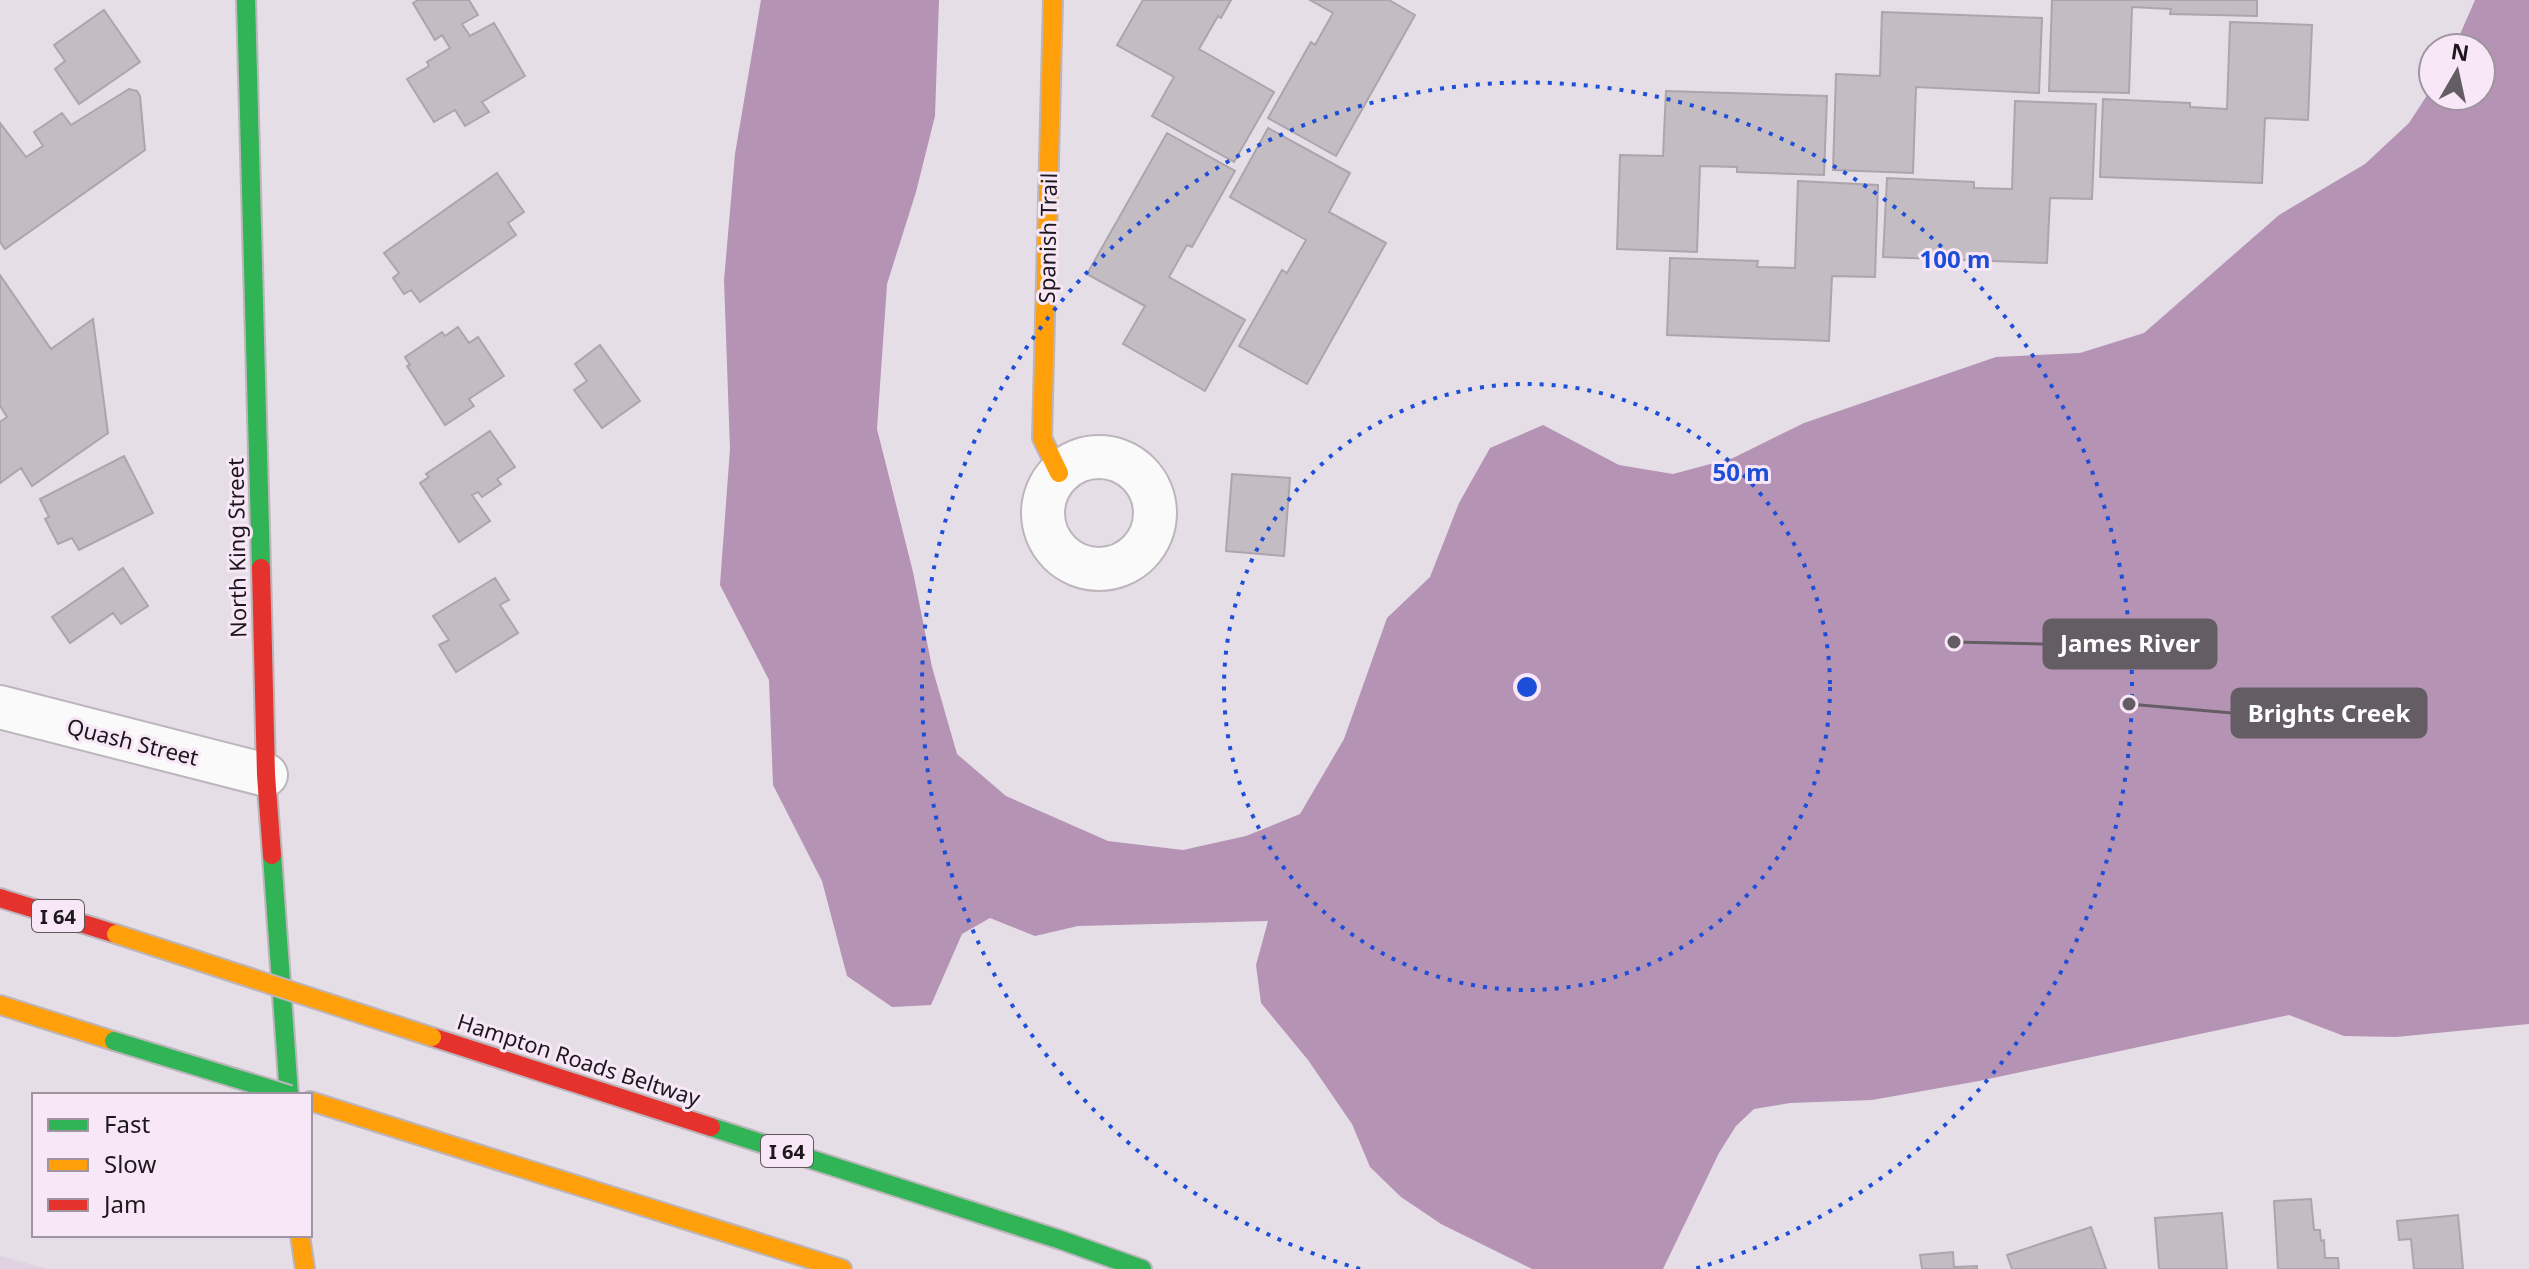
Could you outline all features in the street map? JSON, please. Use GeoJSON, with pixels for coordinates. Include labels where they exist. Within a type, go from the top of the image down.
{"type":"FeatureCollection","features":[{"type":"Feature","properties":{"kind":"main road","name":"North King Street"},"geometry":{"type":"LineString","coordinates":[[246,0],[266,775],[289,1093]]}},
{"type":"Feature","properties":{"kind":"main road","name":"Spanish Trail"},"geometry":{"type":"LineString","coordinates":[[1053,0],[1042,438],[1059,473]]}},
{"type":"Feature","properties":{"kind":"main road","name":"Hampton Roads Beltway"},"geometry":{"type":"LineString","coordinates":[[0,898],[1061,1240],[1142,1269]]}},
{"type":"Feature","properties":{"kind":"main road"},"geometry":{"type":"LineString","coordinates":[[0,1005],[283,1093]]}},
{"type":"Feature","properties":{"kind":"main road"},"geometry":{"type":"LineString","coordinates":[[312,1102],[842,1269]]}},
{"type":"Feature","properties":{"kind":"main road"},"geometry":{"type":"LineString","coordinates":[[300,1237],[305,1269]]}},
{"type":"Feature","properties":{"kind":"street","name":"Quash Street"},"geometry":{"type":"LineString","coordinates":[[0,707],[266,775]]}},
{"type":"Feature","properties":{"kind":"shaded area"},"geometry":{"type":"Polygon","coordinates":[[[761,0],[939,0],[935,116],[916,192],[887,284],[877,429],[913,572],[932,667],[957,754],[1006,796],[1108,841],[1183,850],[1246,836],[1300,814],[1344,739],[1387,618],[1430,577],[1459,503],[1490,448],[1543,425],[1619,465],[1673,474],[1733,458],[1804,423],[1996,357],[2080,353],[2144,333],[2279,215],[2365,164],[2409,123],[2417,111],[2497,112],[2497,32],[2461,32],[2475,0],[2529,0],[2529,1024],[2396,1037],[2344,1036],[2289,1015],[1979,1081],[1872,1100],[1790,1103],[1754,1109],[1736,1126],[1719,1153],[1663,1269],[1532,1269],[1441,1224],[1401,1197],[1370,1167],[1352,1124],[1308,1060],[1261,1003],[1256,965],[1268,921],[1078,926],[1035,936],[990,918],[962,934],[931,1005],[892,1007],[847,976],[822,881],[773,785],[769,680],[720,585],[730,449],[724,280],[735,154],[761,0]]]}},
{"type":"Feature","properties":{"kind":"shaded area"},"geometry":{"type":"Polygon","coordinates":[[[0,1256],[48,1269],[0,1269],[0,1256]]]}},
{"type":"Feature","properties":{"kind":"building"},"geometry":{"type":"Polygon","coordinates":[[[418,0],[469,0],[478,15],[462,24],[470,36],[494,23],[525,76],[482,102],[489,112],[465,126],[455,110],[434,122],[407,79],[450,48],[442,35],[435,40],[413,3],[418,0]]]}},
{"type":"Feature","properties":{"kind":"building"},"geometry":{"type":"Polygon","coordinates":[[[1143,0],[1231,0],[1199,49],[1274,92],[1234,162],[1152,116],[1174,77],[1117,45],[1143,0]]]}},
{"type":"Feature","properties":{"kind":"building"},"geometry":{"type":"Polygon","coordinates":[[[1310,0],[1389,0],[1415,15],[1336,156],[1268,118],[1311,42],[1315,45],[1333,13],[1310,0]]]}},
{"type":"Feature","properties":{"kind":"building"},"geometry":{"type":"Polygon","coordinates":[[[2052,0],[2257,0],[2257,16],[2170,14],[2171,9],[2132,7],[2129,93],[2049,91],[2052,0]]]}},
{"type":"Feature","properties":{"kind":"building"},"geometry":{"type":"Polygon","coordinates":[[[104,10],[140,62],[79,104],[55,69],[65,61],[54,45],[104,10]]]}},
{"type":"Feature","properties":{"kind":"building"},"geometry":{"type":"Polygon","coordinates":[[[1882,12],[2042,18],[2039,93],[1916,87],[1913,173],[1833,170],[1836,74],[1880,76],[1882,12]]]}},
{"type":"Feature","properties":{"kind":"building"},"geometry":{"type":"Polygon","coordinates":[[[2230,22],[2312,25],[2308,120],[2265,118],[2262,183],[2100,177],[2103,99],[2190,103],[2190,107],[2227,109],[2230,22]]]}},
{"type":"Feature","properties":{"kind":"building"},"geometry":{"type":"Polygon","coordinates":[[[129,89],[137,91],[140,96],[145,150],[5,249],[0,242],[0,123],[26,157],[43,146],[34,132],[62,113],[71,125],[129,89]]]}},
{"type":"Feature","properties":{"kind":"building"},"geometry":{"type":"Polygon","coordinates":[[[1666,91],[1827,96],[1824,175],[1737,172],[1737,167],[1700,166],[1697,252],[1617,249],[1620,155],[1663,156],[1666,91]]]}},
{"type":"Feature","properties":{"kind":"building"},"geometry":{"type":"Polygon","coordinates":[[[2015,101],[2096,104],[2092,199],[2050,198],[2047,263],[1883,257],[1887,178],[1974,182],[1974,188],[2012,189],[2015,101]]]}},
{"type":"Feature","properties":{"kind":"building"},"geometry":{"type":"Polygon","coordinates":[[[1268,128],[1350,173],[1329,212],[1386,243],[1307,384],[1239,346],[1282,270],[1287,273],[1306,240],[1230,197],[1268,128]]]}},
{"type":"Feature","properties":{"kind":"building"},"geometry":{"type":"Polygon","coordinates":[[[1167,133],[1235,171],[1192,247],[1187,245],[1169,277],[1245,320],[1205,391],[1123,344],[1145,306],[1087,274],[1167,133]]]}},
{"type":"Feature","properties":{"kind":"building"},"geometry":{"type":"Polygon","coordinates":[[[497,173],[524,212],[508,223],[516,235],[420,302],[411,290],[404,294],[393,278],[399,273],[384,253],[497,173]]]}},
{"type":"Feature","properties":{"kind":"building"},"geometry":{"type":"Polygon","coordinates":[[[1798,181],[1878,185],[1875,277],[1832,276],[1829,341],[1667,335],[1670,258],[1758,261],[1757,267],[1795,268],[1798,181]]]}},
{"type":"Feature","properties":{"kind":"building"},"geometry":{"type":"Polygon","coordinates":[[[0,275],[51,349],[93,319],[108,433],[32,486],[21,468],[0,483],[0,422],[7,417],[0,406],[0,275]]]}},
{"type":"Feature","properties":{"kind":"building"},"geometry":{"type":"Polygon","coordinates":[[[458,327],[469,343],[478,337],[504,376],[469,399],[474,406],[445,425],[407,366],[410,365],[405,357],[442,332],[445,336],[458,327]]]}},
{"type":"Feature","properties":{"kind":"building"},"geometry":{"type":"Polygon","coordinates":[[[600,345],[640,401],[602,428],[574,390],[587,381],[575,364],[600,345]]]}},
{"type":"Feature","properties":{"kind":"building"},"geometry":{"type":"Polygon","coordinates":[[[490,431],[515,467],[497,479],[501,484],[482,497],[478,492],[472,495],[490,521],[459,542],[420,483],[429,477],[426,474],[490,431]]]}},
{"type":"Feature","properties":{"kind":"building"},"geometry":{"type":"Polygon","coordinates":[[[124,456],[153,513],[79,550],[72,538],[58,544],[45,519],[49,517],[40,499],[124,456]]]}},
{"type":"Feature","properties":{"kind":"building"},"geometry":{"type":"Polygon","coordinates":[[[1232,474],[1290,478],[1284,556],[1226,551],[1232,474]]]}},
{"type":"Feature","properties":{"kind":"building"},"geometry":{"type":"Polygon","coordinates":[[[123,568],[148,606],[121,624],[113,613],[70,643],[52,617],[123,568]]]}},
{"type":"Feature","properties":{"kind":"building"},"geometry":{"type":"Polygon","coordinates":[[[495,578],[509,600],[500,605],[518,633],[456,672],[439,645],[449,640],[433,616],[495,578]]]}},
{"type":"Feature","properties":{"kind":"building"},"geometry":{"type":"Polygon","coordinates":[[[2311,1199],[2314,1230],[2320,1230],[2321,1241],[2324,1240],[2325,1258],[2338,1258],[2339,1269],[2278,1269],[2274,1201],[2311,1199]]]}},
{"type":"Feature","properties":{"kind":"building"},"geometry":{"type":"Polygon","coordinates":[[[2222,1213],[2227,1269],[2159,1269],[2155,1218],[2222,1213]]]}},
{"type":"Feature","properties":{"kind":"building"},"geometry":{"type":"Polygon","coordinates":[[[2458,1215],[2463,1269],[2414,1269],[2411,1239],[2399,1240],[2397,1221],[2458,1215]]]}},
{"type":"Feature","properties":{"kind":"building"},"geometry":{"type":"Polygon","coordinates":[[[2091,1227],[2106,1269],[2012,1269],[2007,1255],[2091,1227]]]}},
{"type":"Feature","properties":{"kind":"building"},"geometry":{"type":"Polygon","coordinates":[[[1953,1252],[1954,1267],[1977,1266],[1977,1269],[1922,1269],[1920,1255],[1953,1252]]]}},
{"type":"Feature","properties":{"kind":"traffic: fast"},"geometry":{"type":"LineString","coordinates":[[246,0],[261,568]]}},
{"type":"Feature","properties":{"kind":"traffic: fast"},"geometry":{"type":"LineString","coordinates":[[272,855],[289,1093]]}},
{"type":"Feature","properties":{"kind":"traffic: fast"},"geometry":{"type":"LineString","coordinates":[[114,1041],[283,1093]]}},
{"type":"Feature","properties":{"kind":"traffic: fast"},"geometry":{"type":"LineString","coordinates":[[711,1127],[1142,1269]]}},
{"type":"Feature","properties":{"kind":"traffic: slow"},"geometry":{"type":"LineString","coordinates":[[1053,0],[1042,438],[1059,473]]}},
{"type":"Feature","properties":{"kind":"traffic: slow"},"geometry":{"type":"LineString","coordinates":[[116,934],[432,1037]]}},
{"type":"Feature","properties":{"kind":"traffic: slow"},"geometry":{"type":"LineString","coordinates":[[0,1005],[114,1041]]}},
{"type":"Feature","properties":{"kind":"traffic: slow"},"geometry":{"type":"LineString","coordinates":[[312,1102],[842,1269]]}},
{"type":"Feature","properties":{"kind":"traffic: slow"},"geometry":{"type":"LineString","coordinates":[[300,1237],[305,1269]]}},
{"type":"Feature","properties":{"kind":"traffic: jam"},"geometry":{"type":"LineString","coordinates":[[261,568],[266,775],[272,855]]}},
{"type":"Feature","properties":{"kind":"traffic: jam"},"geometry":{"type":"LineString","coordinates":[[0,898],[116,934]]}},
{"type":"Feature","properties":{"kind":"traffic: jam"},"geometry":{"type":"LineString","coordinates":[[432,1037],[711,1127]]}},
{"type":"Feature","properties":{"kind":"place","name":"James River"},"geometry":{"type":"Point","coordinates":[1954,642]}},
{"type":"Feature","properties":{"kind":"place","name":"Brights Creek"},"geometry":{"type":"Point","coordinates":[2129,704]}}]}
